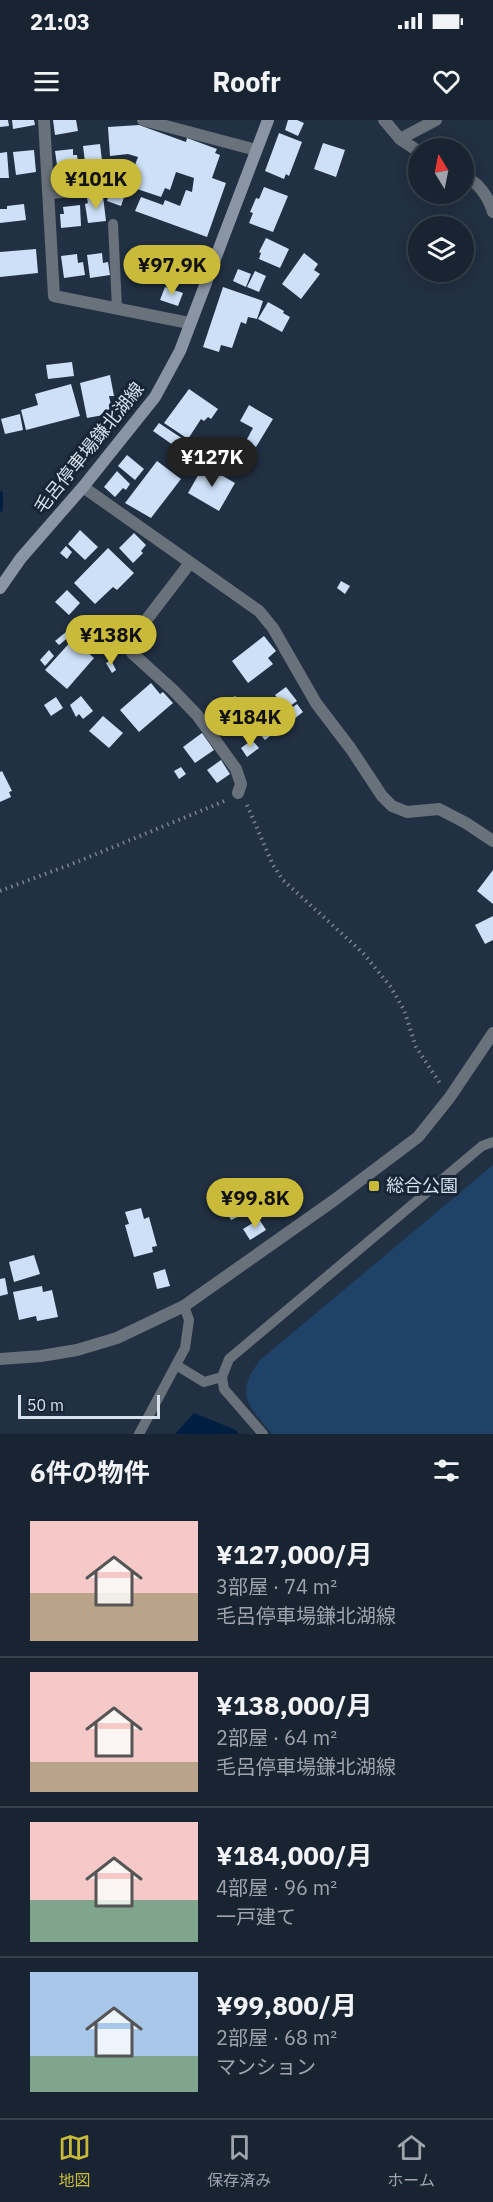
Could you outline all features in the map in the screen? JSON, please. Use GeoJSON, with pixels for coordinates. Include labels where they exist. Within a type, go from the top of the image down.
{"type":"FeatureCollection","features":[{"type":"Feature","properties":{"kind":"main road","name":"毛呂停車場鎌北湖線"},"geometry":{"type":"LineString","coordinates":[[0,588],[21,558],[83,487],[154,398],[180,351],[268,120]]}},
{"type":"Feature","properties":{"kind":"street"},"geometry":{"type":"LineString","coordinates":[[44,120],[54,296],[189,323]]}},
{"type":"Feature","properties":{"kind":"street"},"geometry":{"type":"LineString","coordinates":[[143,120],[256,150]]}},
{"type":"Feature","properties":{"kind":"street"},"geometry":{"type":"LineString","coordinates":[[384,120],[400,139],[408,144]]}},
{"type":"Feature","properties":{"kind":"street"},"geometry":{"type":"LineString","coordinates":[[400,139],[436,120]]}},
{"type":"Feature","properties":{"kind":"street"},"geometry":{"type":"LineString","coordinates":[[474,183],[489,198],[493,212]]}},
{"type":"Feature","properties":{"kind":"street"},"geometry":{"type":"LineString","coordinates":[[83,487],[259,611],[273,628],[316,703],[387,801],[407,812],[439,809],[493,841]]}},
{"type":"Feature","properties":{"kind":"street"},"geometry":{"type":"LineString","coordinates":[[190,563],[134,636],[132,652],[197,715],[236,769],[241,784],[238,793]]}},
{"type":"Feature","properties":{"kind":"street"},"geometry":{"type":"LineString","coordinates":[[0,1359],[77,1350],[117,1338],[184,1306],[333,1201],[418,1137],[450,1097],[493,1033]]}},
{"type":"Feature","properties":{"kind":"lane"},"geometry":{"type":"LineString","coordinates":[[48,194],[89,191]]}},
{"type":"Feature","properties":{"kind":"lane"},"geometry":{"type":"LineString","coordinates":[[113,224],[117,308]]}},
{"type":"Feature","properties":{"kind":"lane"},"geometry":{"type":"LineString","coordinates":[[263,1434],[224,1389],[222,1377],[229,1359],[482,1146],[493,1142]]}},
{"type":"Feature","properties":{"kind":"lane"},"geometry":{"type":"LineString","coordinates":[[139,1434],[188,1340],[189,1320],[184,1306]]}},
{"type":"Feature","properties":{"kind":"lane"},"geometry":{"type":"LineString","coordinates":[[176,1365],[204,1382],[222,1377]]}},
{"type":"Feature","properties":{"kind":"path"},"geometry":{"type":"LineString","coordinates":[[0,891],[77,862],[196,813],[238,793],[244,798],[273,865],[283,880],[363,953],[390,986],[404,1010],[416,1047],[450,1097]]}},
{"type":"Feature","properties":{"kind":"shaded area"},"geometry":{"type":"Polygon","coordinates":[[[493,1165],[493,1434],[272,1434],[256,1415],[247,1399],[248,1382],[260,1360],[493,1165]]]}},
{"type":"Feature","properties":{"kind":"shaded area"},"geometry":{"type":"Polygon","coordinates":[[[194,1413],[236,1430],[239,1434],[175,1434],[194,1413]]]}},
{"type":"Feature","properties":{"kind":"building"},"geometry":{"type":"Polygon","coordinates":[[[0,120],[8,120],[9,126],[0,127],[0,120]]]}},
{"type":"Feature","properties":{"kind":"building"},"geometry":{"type":"Polygon","coordinates":[[[12,120],[34,120],[35,125],[13,129],[12,120]]]}},
{"type":"Feature","properties":{"kind":"building"},"geometry":{"type":"Polygon","coordinates":[[[53,120],[76,120],[78,131],[55,135],[53,120]]]}},
{"type":"Feature","properties":{"kind":"building"},"geometry":{"type":"Polygon","coordinates":[[[288,120],[304,123],[298,136],[285,130],[288,120]]]}},
{"type":"Feature","properties":{"kind":"building"},"geometry":{"type":"Polygon","coordinates":[[[139,125],[186,142],[187,138],[217,149],[215,153],[220,155],[212,178],[226,183],[207,237],[135,211],[141,197],[163,205],[165,200],[180,206],[186,190],[192,192],[194,178],[176,172],[170,190],[165,188],[161,197],[128,186],[121,206],[107,201],[114,180],[119,182],[126,162],[135,165],[138,157],[128,154],[110,156],[108,127],[139,125]]]}},
{"type":"Feature","properties":{"kind":"building"},"geometry":{"type":"Polygon","coordinates":[[[279,133],[302,142],[289,176],[286,174],[284,179],[265,171],[279,133]]]}},
{"type":"Feature","properties":{"kind":"building"},"geometry":{"type":"Polygon","coordinates":[[[323,143],[345,150],[336,177],[314,169],[323,143]]]}},
{"type":"Feature","properties":{"kind":"building"},"geometry":{"type":"Polygon","coordinates":[[[100,144],[103,169],[86,170],[83,146],[100,144]]]}},
{"type":"Feature","properties":{"kind":"building"},"geometry":{"type":"Polygon","coordinates":[[[73,149],[73,155],[77,155],[79,169],[58,172],[55,151],[73,149]]]}},
{"type":"Feature","properties":{"kind":"building"},"geometry":{"type":"Polygon","coordinates":[[[34,150],[36,172],[16,175],[13,152],[34,150]]]}},
{"type":"Feature","properties":{"kind":"building"},"geometry":{"type":"Polygon","coordinates":[[[7,152],[9,178],[0,178],[0,153],[7,152]]]}},
{"type":"Feature","properties":{"kind":"building"},"geometry":{"type":"Polygon","coordinates":[[[264,187],[288,196],[273,232],[249,223],[253,213],[250,212],[264,187]]]}},
{"type":"Feature","properties":{"kind":"building"},"geometry":{"type":"Polygon","coordinates":[[[103,196],[106,221],[88,223],[85,204],[88,203],[87,198],[103,196]]]}},
{"type":"Feature","properties":{"kind":"building"},"geometry":{"type":"Polygon","coordinates":[[[24,204],[26,220],[0,223],[0,209],[24,204]]]}},
{"type":"Feature","properties":{"kind":"building"},"geometry":{"type":"Polygon","coordinates":[[[80,205],[81,226],[61,228],[60,214],[64,214],[63,207],[80,205]]]}},
{"type":"Feature","properties":{"kind":"building"},"geometry":{"type":"Polygon","coordinates":[[[266,238],[289,249],[280,268],[259,259],[261,253],[259,252],[266,238]]]}},
{"type":"Feature","properties":{"kind":"building"},"geometry":{"type":"Polygon","coordinates":[[[36,249],[38,273],[0,277],[0,252],[36,249]]]}},
{"type":"Feature","properties":{"kind":"building"},"geometry":{"type":"Polygon","coordinates":[[[102,253],[103,263],[108,262],[110,275],[90,278],[87,255],[102,253]]]}},
{"type":"Feature","properties":{"kind":"building"},"geometry":{"type":"Polygon","coordinates":[[[304,253],[318,264],[314,270],[320,274],[301,299],[282,284],[304,253]]]}},
{"type":"Feature","properties":{"kind":"building"},"geometry":{"type":"Polygon","coordinates":[[[77,254],[78,263],[83,262],[85,275],[64,278],[61,256],[77,254]]]}},
{"type":"Feature","properties":{"kind":"building"},"geometry":{"type":"Polygon","coordinates":[[[238,269],[251,274],[246,287],[233,281],[238,269]]]}},
{"type":"Feature","properties":{"kind":"building"},"geometry":{"type":"Polygon","coordinates":[[[255,271],[266,276],[259,292],[247,287],[255,271]]]}},
{"type":"Feature","properties":{"kind":"building"},"geometry":{"type":"Polygon","coordinates":[[[165,287],[183,293],[178,306],[160,300],[165,287]]]}},
{"type":"Feature","properties":{"kind":"building"},"geometry":{"type":"Polygon","coordinates":[[[223,287],[263,301],[257,319],[248,317],[246,324],[241,322],[232,348],[221,345],[219,352],[203,347],[223,287]]]}},
{"type":"Feature","properties":{"kind":"building"},"geometry":{"type":"Polygon","coordinates":[[[268,302],[290,317],[282,332],[258,319],[268,302]]]}},
{"type":"Feature","properties":{"kind":"building"},"geometry":{"type":"Polygon","coordinates":[[[72,362],[74,376],[48,379],[46,365],[72,362]]]}},
{"type":"Feature","properties":{"kind":"building"},"geometry":{"type":"Polygon","coordinates":[[[110,375],[114,396],[109,396],[112,410],[108,411],[109,414],[87,418],[80,383],[110,375]]]}},
{"type":"Feature","properties":{"kind":"building"},"geometry":{"type":"Polygon","coordinates":[[[71,384],[80,416],[26,430],[21,410],[38,405],[35,394],[71,384]]]}},
{"type":"Feature","properties":{"kind":"building"},"geometry":{"type":"Polygon","coordinates":[[[189,389],[218,409],[211,419],[208,417],[204,421],[201,419],[188,439],[164,423],[189,389]]]}},
{"type":"Feature","properties":{"kind":"building"},"geometry":{"type":"Polygon","coordinates":[[[249,405],[273,419],[256,447],[246,441],[253,428],[240,421],[249,405]]]}},
{"type":"Feature","properties":{"kind":"building"},"geometry":{"type":"Polygon","coordinates":[[[20,414],[23,430],[5,434],[1,419],[20,414]]]}},
{"type":"Feature","properties":{"kind":"building"},"geometry":{"type":"Polygon","coordinates":[[[159,423],[189,443],[183,452],[153,431],[159,423]]]}},
{"type":"Feature","properties":{"kind":"building"},"geometry":{"type":"Polygon","coordinates":[[[203,442],[219,453],[210,466],[194,455],[203,442]]]}},
{"type":"Feature","properties":{"kind":"building"},"geometry":{"type":"Polygon","coordinates":[[[127,455],[144,469],[135,480],[118,466],[127,455]]]}},
{"type":"Feature","properties":{"kind":"building"},"geometry":{"type":"Polygon","coordinates":[[[157,461],[181,479],[151,518],[125,503],[157,461]]]}},
{"type":"Feature","properties":{"kind":"building"},"geometry":{"type":"Polygon","coordinates":[[[204,465],[235,483],[219,511],[188,493],[204,465]]]}},
{"type":"Feature","properties":{"kind":"building"},"geometry":{"type":"Polygon","coordinates":[[[117,471],[130,484],[126,490],[123,488],[115,497],[104,487],[117,471]]]}},
{"type":"Feature","properties":{"kind":"building"},"geometry":{"type":"Polygon","coordinates":[[[80,530],[98,547],[85,560],[68,544],[80,530]]]}},
{"type":"Feature","properties":{"kind":"building"},"geometry":{"type":"Polygon","coordinates":[[[134,533],[146,545],[141,551],[143,553],[133,563],[119,548],[134,533]]]}},
{"type":"Feature","properties":{"kind":"building"},"geometry":{"type":"Polygon","coordinates":[[[66,546],[72,552],[67,559],[60,553],[66,546]]]}},
{"type":"Feature","properties":{"kind":"building"},"geometry":{"type":"Polygon","coordinates":[[[108,548],[134,573],[117,590],[113,587],[95,604],[74,583],[108,548]]]}},
{"type":"Feature","properties":{"kind":"building"},"geometry":{"type":"Polygon","coordinates":[[[341,581],[350,586],[345,594],[337,588],[341,581]]]}},
{"type":"Feature","properties":{"kind":"building"},"geometry":{"type":"Polygon","coordinates":[[[67,590],[80,603],[69,615],[55,602],[67,590]]]}},
{"type":"Feature","properties":{"kind":"building"},"geometry":{"type":"Polygon","coordinates":[[[66,632],[70,636],[59,645],[55,641],[66,632]]]}},
{"type":"Feature","properties":{"kind":"building"},"geometry":{"type":"Polygon","coordinates":[[[264,636],[276,651],[268,658],[273,664],[248,683],[232,661],[264,636]]]}},
{"type":"Feature","properties":{"kind":"building"},"geometry":{"type":"Polygon","coordinates":[[[73,639],[94,658],[67,689],[45,670],[73,639]]]}},
{"type":"Feature","properties":{"kind":"building"},"geometry":{"type":"Polygon","coordinates":[[[49,650],[54,656],[45,666],[40,660],[49,650]]]}},
{"type":"Feature","properties":{"kind":"building"},"geometry":{"type":"Polygon","coordinates":[[[111,660],[116,670],[112,673],[106,663],[111,660]]]}},
{"type":"Feature","properties":{"kind":"building"},"geometry":{"type":"Polygon","coordinates":[[[151,683],[160,694],[163,692],[173,703],[139,732],[120,710],[151,683]]]}},
{"type":"Feature","properties":{"kind":"building"},"geometry":{"type":"Polygon","coordinates":[[[286,687],[297,701],[286,709],[275,695],[286,687]]]}},
{"type":"Feature","properties":{"kind":"building"},"geometry":{"type":"Polygon","coordinates":[[[81,696],[93,711],[83,719],[79,714],[76,717],[70,705],[81,696]]]}},
{"type":"Feature","properties":{"kind":"building"},"geometry":{"type":"Polygon","coordinates":[[[235,696],[247,712],[238,719],[241,723],[226,735],[220,728],[218,730],[207,717],[235,696]]]}},
{"type":"Feature","properties":{"kind":"building"},"geometry":{"type":"Polygon","coordinates":[[[56,697],[63,708],[51,716],[44,705],[56,697]]]}},
{"type":"Feature","properties":{"kind":"building"},"geometry":{"type":"Polygon","coordinates":[[[277,702],[291,721],[282,728],[267,709],[277,702]]]}},
{"type":"Feature","properties":{"kind":"building"},"geometry":{"type":"Polygon","coordinates":[[[259,704],[268,715],[258,723],[254,718],[257,715],[253,709],[259,704]]]}},
{"type":"Feature","properties":{"kind":"building"},"geometry":{"type":"Polygon","coordinates":[[[297,704],[303,712],[294,719],[288,711],[297,704]]]}},
{"type":"Feature","properties":{"kind":"building"},"geometry":{"type":"Polygon","coordinates":[[[103,716],[123,733],[109,748],[89,731],[103,716]]]}},
{"type":"Feature","properties":{"kind":"building"},"geometry":{"type":"Polygon","coordinates":[[[269,717],[279,729],[265,740],[255,728],[269,717]]]}},
{"type":"Feature","properties":{"kind":"building"},"geometry":{"type":"Polygon","coordinates":[[[202,733],[214,750],[195,763],[183,747],[202,733]]]}},
{"type":"Feature","properties":{"kind":"building"},"geometry":{"type":"Polygon","coordinates":[[[252,740],[259,748],[247,757],[241,748],[252,740]]]}},
{"type":"Feature","properties":{"kind":"building"},"geometry":{"type":"Polygon","coordinates":[[[221,760],[230,774],[217,783],[207,770],[221,760]]]}},
{"type":"Feature","properties":{"kind":"building"},"geometry":{"type":"Polygon","coordinates":[[[181,767],[186,774],[179,779],[174,771],[181,767]]]}},
{"type":"Feature","properties":{"kind":"building"},"geometry":{"type":"Polygon","coordinates":[[[2,771],[12,791],[9,792],[11,797],[0,802],[0,772],[2,771]]]}},
{"type":"Feature","properties":{"kind":"building"},"geometry":{"type":"Polygon","coordinates":[[[493,870],[493,904],[477,891],[493,870]]]}},
{"type":"Feature","properties":{"kind":"building"},"geometry":{"type":"Polygon","coordinates":[[[493,916],[493,940],[485,944],[475,925],[493,916]]]}},
{"type":"Feature","properties":{"kind":"building"},"geometry":{"type":"Polygon","coordinates":[[[250,1185],[263,1207],[248,1216],[246,1213],[231,1220],[221,1201],[250,1185]]]}},
{"type":"Feature","properties":{"kind":"building"},"geometry":{"type":"Polygon","coordinates":[[[141,1208],[144,1219],[149,1217],[157,1246],[152,1247],[153,1252],[134,1257],[125,1225],[129,1224],[125,1212],[141,1208]]]}},
{"type":"Feature","properties":{"kind":"building"},"geometry":{"type":"Polygon","coordinates":[[[259,1219],[266,1230],[250,1240],[243,1229],[259,1219]]]}},
{"type":"Feature","properties":{"kind":"building"},"geometry":{"type":"Polygon","coordinates":[[[34,1255],[40,1274],[14,1282],[9,1262],[34,1255]]]}},
{"type":"Feature","properties":{"kind":"building"},"geometry":{"type":"Polygon","coordinates":[[[165,1269],[170,1286],[157,1289],[153,1273],[165,1269]]]}},
{"type":"Feature","properties":{"kind":"building"},"geometry":{"type":"Polygon","coordinates":[[[5,1278],[8,1294],[0,1296],[0,1279],[5,1278]]]}},
{"type":"Feature","properties":{"kind":"building"},"geometry":{"type":"Polygon","coordinates":[[[42,1286],[43,1292],[52,1290],[58,1317],[37,1321],[36,1316],[19,1320],[13,1292],[42,1286]]]}},
{"type":"Feature","properties":{"kind":"waterway"},"geometry":{"type":"LineString","coordinates":[[0,494],[0,509]]}},
{"type":"Feature","properties":{"kind":"place","name":"総合公園"},"geometry":{"type":"Point","coordinates":[374,1186]}}]}
